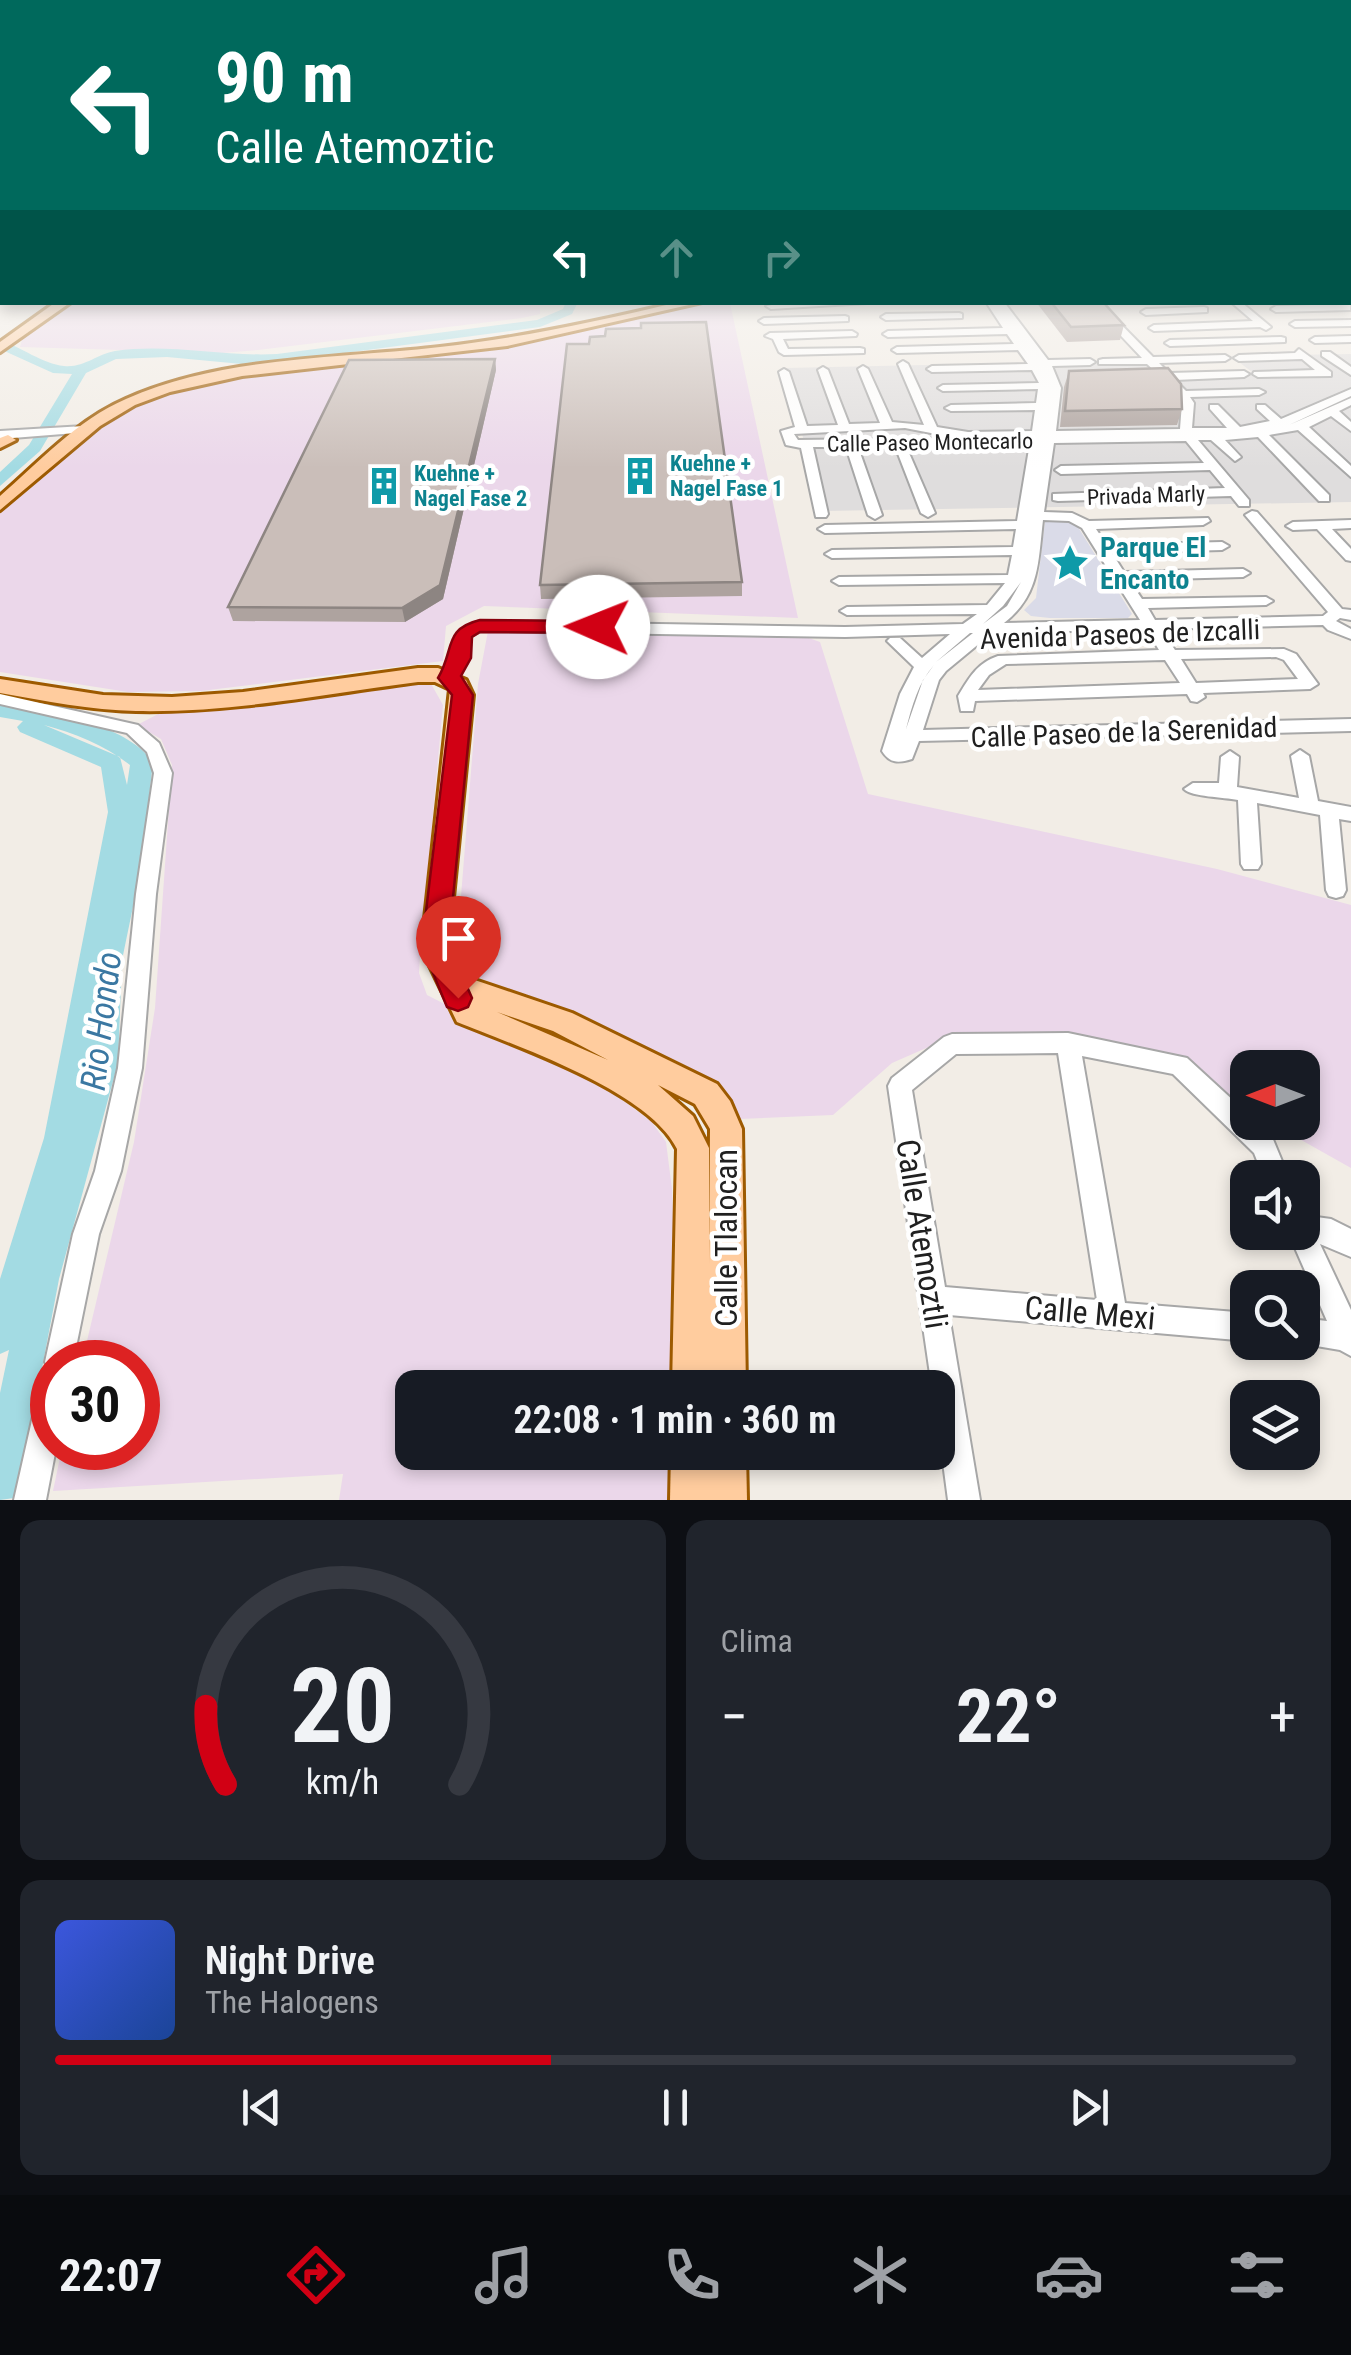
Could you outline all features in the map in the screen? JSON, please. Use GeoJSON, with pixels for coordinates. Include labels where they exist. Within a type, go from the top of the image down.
{"type":"FeatureCollection","features":[{"type":"Feature","properties":{"kind":"main road"},"geometry":{"type":"LineString","coordinates":[[0,505],[72,433],[129,402],[198,381],[463,348],[564,328]]}},
{"type":"Feature","properties":{"kind":"main road"},"geometry":{"type":"LineString","coordinates":[[0,686],[96,702],[155,704],[418,675],[449,678],[459,685],[462,695],[437,928],[444,966],[454,985]]}},
{"type":"Feature","properties":{"kind":"main road","name":"Calle Tlalocan"},"geometry":{"type":"LineString","coordinates":[[454,985],[562,1022],[706,1094],[720,1111],[726,1129],[727,1370]]}},
{"type":"Feature","properties":{"kind":"main road","name":"Calle Tlalocan"},"geometry":{"type":"LineString","coordinates":[[454,985],[467,1013],[556,1048],[666,1108],[682,1126],[693,1148],[691,1370]]}},
{"type":"Feature","properties":{"kind":"main road"},"geometry":{"type":"LineString","coordinates":[[690,1470],[690,1500]]}},
{"type":"Feature","properties":{"kind":"main road"},"geometry":{"type":"LineString","coordinates":[[727,1470],[727,1500]]}},
{"type":"Feature","properties":{"kind":"street"},"geometry":{"type":"LineString","coordinates":[[849,328],[887,425]]}},
{"type":"Feature","properties":{"kind":"street"},"geometry":{"type":"LineString","coordinates":[[1007,328],[1040,366],[1043,435]]}},
{"type":"Feature","properties":{"kind":"street"},"geometry":{"type":"LineString","coordinates":[[904,737],[928,662],[1005,597],[1015,579],[1043,435],[1040,366],[1016,328]]}},
{"type":"Feature","properties":{"kind":"street"},"geometry":{"type":"LineString","coordinates":[[1119,328],[1183,394],[1188,403],[1189,435],[1351,634]]}},
{"type":"Feature","properties":{"kind":"street"},"geometry":{"type":"LineString","coordinates":[[1157,328],[1173,343],[1293,349]]}},
{"type":"Feature","properties":{"kind":"street"},"geometry":{"type":"LineString","coordinates":[[1267,328],[1351,392]]}},
{"type":"Feature","properties":{"kind":"street"},"geometry":{"type":"LineString","coordinates":[[1305,328],[1320,340],[1351,339]]}},
{"type":"Feature","properties":{"kind":"street"},"geometry":{"type":"LineString","coordinates":[[1010,332],[894,333],[902,350],[1040,366]]}},
{"type":"Feature","properties":{"kind":"street"},"geometry":{"type":"LineString","coordinates":[[852,334],[773,336],[784,352],[863,359]]}},
{"type":"Feature","properties":{"kind":"street"},"geometry":{"type":"LineString","coordinates":[[1239,358],[1293,349]]}},
{"type":"Feature","properties":{"kind":"street"},"geometry":{"type":"LineString","coordinates":[[1326,354],[1351,372]]}},
{"type":"Feature","properties":{"kind":"street"},"geometry":{"type":"LineString","coordinates":[[932,369],[1225,358]]}},
{"type":"Feature","properties":{"kind":"street"},"geometry":{"type":"LineString","coordinates":[[903,364],[932,429]]}},
{"type":"Feature","properties":{"kind":"street"},"geometry":{"type":"LineString","coordinates":[[943,388],[1040,366]]}},
{"type":"Feature","properties":{"kind":"street"},"geometry":{"type":"LineString","coordinates":[[823,370],[844,426]]}},
{"type":"Feature","properties":{"kind":"street"},"geometry":{"type":"LineString","coordinates":[[784,372],[801,427]]}},
{"type":"Feature","properties":{"kind":"street"},"geometry":{"type":"LineString","coordinates":[[1258,374],[1325,373]]}},
{"type":"Feature","properties":{"kind":"street"},"geometry":{"type":"LineString","coordinates":[[1150,377],[1244,374]]}},
{"type":"Feature","properties":{"kind":"street"},"geometry":{"type":"LineString","coordinates":[[1183,394],[1259,392]]}},
{"type":"Feature","properties":{"kind":"street","name":"Calle Paseo Montecarlo"},"geometry":{"type":"LineString","coordinates":[[1189,435],[1280,424],[1351,392]]}},
{"type":"Feature","properties":{"kind":"street","name":"Calle Paseo Montecarlo"},"geometry":{"type":"LineString","coordinates":[[1043,435],[806,444],[790,442],[786,430],[887,425],[963,436],[1043,435],[1189,435],[1215,437],[1300,426],[1351,401]]}},
{"type":"Feature","properties":{"kind":"street"},"geometry":{"type":"LineString","coordinates":[[952,408],[1043,406]]}},
{"type":"Feature","properties":{"kind":"street"},"geometry":{"type":"LineString","coordinates":[[1214,407],[1238,430]]}},
{"type":"Feature","properties":{"kind":"street"},"geometry":{"type":"LineString","coordinates":[[1261,407],[1280,424]]}},
{"type":"Feature","properties":{"kind":"street"},"geometry":{"type":"LineString","coordinates":[[1332,411],[1351,428]]}},
{"type":"Feature","properties":{"kind":"street"},"geometry":{"type":"LineString","coordinates":[[1300,426],[1351,473]]}},
{"type":"Feature","properties":{"kind":"street"},"geometry":{"type":"LineString","coordinates":[[968,427],[1043,435]]}},
{"type":"Feature","properties":{"kind":"street"},"geometry":{"type":"LineString","coordinates":[[7,438],[72,433]]}},
{"type":"Feature","properties":{"kind":"street"},"geometry":{"type":"LineString","coordinates":[[1261,434],[1324,498]]}},
{"type":"Feature","properties":{"kind":"street"},"geometry":{"type":"LineString","coordinates":[[1215,437],[1235,457]]}},
{"type":"Feature","properties":{"kind":"street"},"geometry":{"type":"LineString","coordinates":[[899,442],[928,513]]}},
{"type":"Feature","properties":{"kind":"street"},"geometry":{"type":"LineString","coordinates":[[851,443],[876,515]]}},
{"type":"Feature","properties":{"kind":"street"},"geometry":{"type":"LineString","coordinates":[[806,444],[848,613],[992,609]]}},
{"type":"Feature","properties":{"kind":"street"},"geometry":{"type":"LineString","coordinates":[[1060,470],[1213,466]]}},
{"type":"Feature","properties":{"kind":"street","name":"Privada Marly"},"geometry":{"type":"LineString","coordinates":[[1058,498],[1244,504]]}},
{"type":"Feature","properties":{"kind":"street"},"geometry":{"type":"LineString","coordinates":[[823,522],[1072,517],[1087,524],[1200,518],[1268,604],[1138,604]]}},
{"type":"Feature","properties":{"kind":"street"},"geometry":{"type":"LineString","coordinates":[[986,628],[1013,608],[1030,578],[1028,519]]}},
{"type":"Feature","properties":{"kind":"street"},"geometry":{"type":"LineString","coordinates":[[1087,524],[1196,694]]}},
{"type":"Feature","properties":{"kind":"street"},"geometry":{"type":"LineString","coordinates":[[1320,524],[1351,556]]}},
{"type":"Feature","properties":{"kind":"street"},"geometry":{"type":"LineString","coordinates":[[1293,526],[1351,524]]}},
{"type":"Feature","properties":{"kind":"street"},"geometry":{"type":"LineString","coordinates":[[1104,549],[1232,559]]}},
{"type":"Feature","properties":{"kind":"street"},"geometry":{"type":"LineString","coordinates":[[835,567],[1019,552]]}},
{"type":"Feature","properties":{"kind":"street"},"geometry":{"type":"LineString","coordinates":[[1120,576],[1232,559]]}},
{"type":"Feature","properties":{"kind":"street"},"geometry":{"type":"LineString","coordinates":[[835,567],[1015,579]]}},
{"type":"Feature","properties":{"kind":"street"},"geometry":{"type":"LineString","coordinates":[[1013,608],[1037,626]]}},
{"type":"Feature","properties":{"kind":"street","name":"Avenida Paseos de Izcalli"},"geometry":{"type":"LineString","coordinates":[[832,631],[849,640],[901,642],[1337,619]]}},
{"type":"Feature","properties":{"kind":"street"},"geometry":{"type":"LineString","coordinates":[[449,678],[460,658],[462,636],[468,629],[480,626],[962,636]]}},
{"type":"Feature","properties":{"kind":"street","name":"Avenida Paseos de Izcalli"},"geometry":{"type":"LineString","coordinates":[[962,636],[986,628],[1037,626],[1155,629]]}},
{"type":"Feature","properties":{"kind":"street"},"geometry":{"type":"LineString","coordinates":[[904,737],[931,680],[962,636]]}},
{"type":"Feature","properties":{"kind":"street"},"geometry":{"type":"LineString","coordinates":[[901,642],[928,662]]}},
{"type":"Feature","properties":{"kind":"street"},"geometry":{"type":"LineString","coordinates":[[1282,653],[1310,684],[1196,694],[966,701],[994,662],[1172,656],[1282,653]]}},
{"type":"Feature","properties":{"kind":"street"},"geometry":{"type":"LineString","coordinates":[[0,699],[132,730],[148,739],[159,754],[163,774],[142,925],[130,1068],[108,1170],[86,1234],[64,1340]]}},
{"type":"Feature","properties":{"kind":"street","name":"Calle Paseo de la Serenidad"},"geometry":{"type":"LineString","coordinates":[[904,737],[1215,722],[1351,725]]}},
{"type":"Feature","properties":{"kind":"street"},"geometry":{"type":"LineString","coordinates":[[1230,756],[1251,864]]}},
{"type":"Feature","properties":{"kind":"street"},"geometry":{"type":"LineString","coordinates":[[1300,756],[1319,808],[1336,890]]}},
{"type":"Feature","properties":{"kind":"street"},"geometry":{"type":"LineString","coordinates":[[1193,790],[1238,793],[1351,814]]}},
{"type":"Feature","properties":{"kind":"street","name":"Calle Atemoztli"},"geometry":{"type":"LineString","coordinates":[[964,1500],[900,1086],[952,1044],[1068,1044]]}},
{"type":"Feature","properties":{"kind":"street"},"geometry":{"type":"LineString","coordinates":[[1113,1314],[1068,1044],[1179,1065],[1263,1145],[1269,1160]]}},
{"type":"Feature","properties":{"kind":"street"},"geometry":{"type":"LineString","coordinates":[[1320,1231],[1330,1232],[1351,1244]]}},
{"type":"Feature","properties":{"kind":"street"},"geometry":{"type":"LineString","coordinates":[[1311,1250],[1350,1340]]}},
{"type":"Feature","properties":{"kind":"street","name":"Calle Mexi"},"geometry":{"type":"LineString","coordinates":[[932,1300],[1230,1325]]}},
{"type":"Feature","properties":{"kind":"street"},"geometry":{"type":"LineString","coordinates":[[1320,1335],[1350,1340]]}},
{"type":"Feature","properties":{"kind":"street"},"geometry":{"type":"LineString","coordinates":[[30,1500],[40,1470]]}},
{"type":"Feature","properties":{"kind":"shaded area"},"geometry":{"type":"Polygon","coordinates":[[[35,328],[440,328],[222,353],[20,347],[23,336],[35,328]]]}},
{"type":"Feature","properties":{"kind":"shaded area"},"geometry":{"type":"Polygon","coordinates":[[[591,328],[735,328],[798,618],[484,606],[446,626],[443,661],[201,691],[128,692],[0,672],[0,513],[92,433],[133,406],[176,389],[213,381],[490,349],[591,328]]]}},
{"type":"Feature","properties":{"kind":"shaded area"},"geometry":{"type":"Polygon","coordinates":[[[1351,354],[1351,502],[822,511],[785,368],[1151,360],[1167,376],[1252,372],[1231,356],[1351,354]]]}},
{"type":"Feature","properties":{"kind":"shaded area","name":"Parque El Encanto"},"geometry":{"type":"Polygon","coordinates":[[[1045,521],[1069,522],[1078,527],[1132,614],[1128,618],[1050,618],[1031,616],[1024,610],[1036,598],[1045,521]]]}},
{"type":"Feature","properties":{"kind":"shaded area"},"geometry":{"type":"Polygon","coordinates":[[[488,631],[806,637],[820,642],[868,794],[1217,869],[1351,905],[1351,1168],[1301,1140],[1320,1140],[1320,1050],[1230,1050],[1230,1098],[1188,1062],[956,1035],[892,1063],[833,1115],[739,1119],[723,1099],[639,1047],[478,977],[458,934],[478,684],[488,631]]]}},
{"type":"Feature","properties":{"kind":"shaded area"},"geometry":{"type":"Polygon","coordinates":[[[430,682],[443,705],[419,973],[427,995],[599,1083],[651,1121],[666,1142],[672,1189],[677,1370],[395,1370],[395,1470],[680,1470],[681,1500],[339,1500],[343,1474],[53,1491],[57,1470],[160,1470],[160,1340],[87,1340],[134,1142],[155,1008],[172,765],[161,739],[137,725],[162,712],[430,682]]]}},
{"type":"Feature","properties":{"kind":"building","name":"Kuehne + Nagel Fase 1"},"geometry":{"type":"Polygon","coordinates":[[[707,328],[742,582],[540,585],[567,344],[589,344],[590,337],[605,336],[606,329],[707,328]]]}},
{"type":"Feature","properties":{"kind":"building","name":"Kuehne + Nagel Fase 2"},"geometry":{"type":"Polygon","coordinates":[[[495,359],[440,585],[402,608],[228,607],[349,360],[495,359]]]}},
{"type":"Feature","properties":{"kind":"building"},"geometry":{"type":"Polygon","coordinates":[[[1168,368],[1181,384],[1182,409],[1065,411],[1069,371],[1168,368]]]}},
{"type":"Feature","properties":{"kind":"waterway","name":"Rio Hondo"},"geometry":{"type":"LineString","coordinates":[[81,370],[114,355],[277,358],[509,328]]}},
{"type":"Feature","properties":{"kind":"waterway"},"geometry":{"type":"LineString","coordinates":[[0,344],[58,370],[81,370]]}},
{"type":"Feature","properties":{"kind":"waterway","name":"Rio Hondo"},"geometry":{"type":"LineString","coordinates":[[0,481],[35,448],[81,370]]}},
{"type":"Feature","properties":{"kind":"waterway","name":"Rio Hondo"},"geometry":{"type":"LineString","coordinates":[[0,710],[75,726],[142,762],[128,868],[108,960],[103,1063],[42,1279],[0,1484]]}},
{"type":"Feature","properties":{"kind":"waterway"},"geometry":{"type":"LineString","coordinates":[[0,1336],[60,1138],[120,812],[112,763],[28,727]]}},
{"type":"Feature","properties":{"kind":"place","name":"Kuehne + Nagel Fase 1"},"geometry":{"type":"Point","coordinates":[640,476]}},
{"type":"Feature","properties":{"kind":"place","name":"Kuehne + Nagel Fase 2"},"geometry":{"type":"Point","coordinates":[384,486]}},
{"type":"Feature","properties":{"kind":"place","name":"Parque El Encanto"},"geometry":{"type":"Point","coordinates":[1070,563]}},
{"type":"Feature","properties":{"kind":"route"},"geometry":{"type":"LineString","coordinates":[[458,998],[444,966],[437,928],[462,695],[459,685],[449,678],[460,658],[462,636],[468,629],[480,626],[598,627]]}}]}
